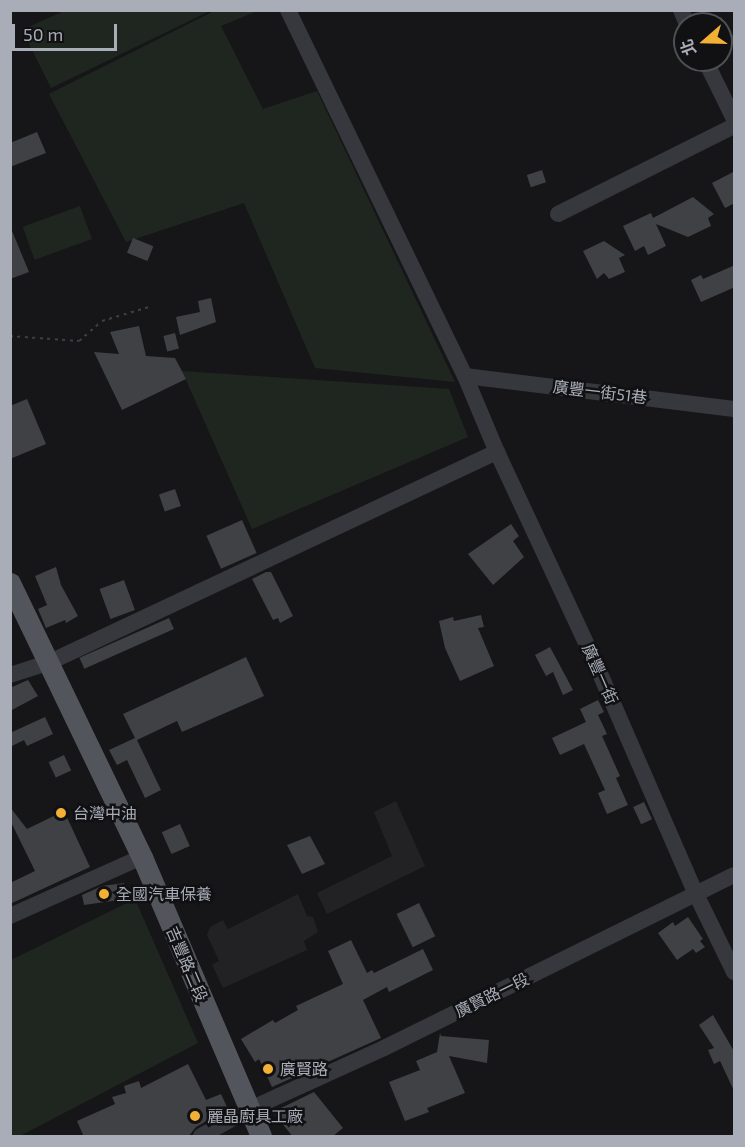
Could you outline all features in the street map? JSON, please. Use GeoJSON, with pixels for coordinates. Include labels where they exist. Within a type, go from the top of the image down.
{"type":"FeatureCollection","features":[{"type":"Feature","properties":{"kind":"main road","name":"吉豐路二段"},"geometry":{"type":"LineString","coordinates":[[10,583],[142,856],[261,1137]]}},
{"type":"Feature","properties":{"kind":"street","name":"廣豐一街"},"geometry":{"type":"LineString","coordinates":[[288,10],[465,376],[497,452],[598,669],[696,894],[735,972]]}},
{"type":"Feature","properties":{"kind":"street"},"geometry":{"type":"LineString","coordinates":[[711,72],[735,118]]}},
{"type":"Feature","properties":{"kind":"street"},"geometry":{"type":"LineString","coordinates":[[558,214],[735,126]]}},
{"type":"Feature","properties":{"kind":"street","name":"廣豐一街51巷"},"geometry":{"type":"LineString","coordinates":[[465,376],[735,409]]}},
{"type":"Feature","properties":{"kind":"street"},"geometry":{"type":"LineString","coordinates":[[10,675],[50,662],[497,452]]}},
{"type":"Feature","properties":{"kind":"street"},"geometry":{"type":"LineString","coordinates":[[10,916],[142,856]]}},
{"type":"Feature","properties":{"kind":"street","name":"廣賢路一段"},"geometry":{"type":"LineString","coordinates":[[201,1137],[248,1110],[365,1057],[735,874]]}},
{"type":"Feature","properties":{"kind":"path"},"geometry":{"type":"LineString","coordinates":[[10,336],[79,341],[102,321],[149,307]]}},
{"type":"Feature","properties":{"kind":"shaded area"},"geometry":{"type":"Polygon","coordinates":[[[64,11],[210,11],[51,88],[22,30],[64,11]]]}},
{"type":"Feature","properties":{"kind":"shaded area"},"geometry":{"type":"Polygon","coordinates":[[[214,11],[257,11],[221,26],[263,109],[317,91],[455,382],[315,368],[244,203],[126,242],[49,94],[214,11]]]}},
{"type":"Feature","properties":{"kind":"shaded area"},"geometry":{"type":"Polygon","coordinates":[[[80,206],[92,239],[35,260],[23,227],[80,206]]]}},
{"type":"Feature","properties":{"kind":"shaded area"},"geometry":{"type":"Polygon","coordinates":[[[182,371],[449,389],[468,437],[252,529],[182,371]]]}},
{"type":"Feature","properties":{"kind":"shaded area"},"geometry":{"type":"Polygon","coordinates":[[[396,801],[425,866],[327,914],[317,893],[392,856],[374,812],[396,801]]]}},
{"type":"Feature","properties":{"kind":"shaded area"},"geometry":{"type":"Polygon","coordinates":[[[298,894],[307,916],[313,917],[318,932],[304,941],[307,950],[223,988],[212,965],[219,961],[207,935],[210,927],[223,920],[228,929],[298,894]]]}},
{"type":"Feature","properties":{"kind":"shaded area"},"geometry":{"type":"Polygon","coordinates":[[[135,899],[198,1043],[20,1136],[11,1136],[11,960],[135,899]]]}},
{"type":"Feature","properties":{"kind":"building"},"geometry":{"type":"Polygon","coordinates":[[[37,132],[46,153],[10,167],[10,143],[37,132]]]}},
{"type":"Feature","properties":{"kind":"building"},"geometry":{"type":"Polygon","coordinates":[[[542,170],[546,182],[531,187],[527,175],[542,170]]]}},
{"type":"Feature","properties":{"kind":"building"},"geometry":{"type":"Polygon","coordinates":[[[735,171],[735,203],[725,208],[712,183],[735,171]]]}},
{"type":"Feature","properties":{"kind":"building"},"geometry":{"type":"Polygon","coordinates":[[[693,197],[714,214],[708,218],[711,226],[688,237],[656,224],[666,246],[648,255],[644,246],[635,251],[623,226],[651,213],[653,218],[693,197]]]}},
{"type":"Feature","properties":{"kind":"building"},"geometry":{"type":"Polygon","coordinates":[[[10,226],[29,272],[10,279],[10,226]]]}},
{"type":"Feature","properties":{"kind":"building"},"geometry":{"type":"Polygon","coordinates":[[[133,238],[153,246],[147,261],[127,253],[133,238]]]}},
{"type":"Feature","properties":{"kind":"building"},"geometry":{"type":"Polygon","coordinates":[[[604,241],[625,255],[619,258],[625,272],[609,279],[604,273],[597,279],[583,251],[604,241]]]}},
{"type":"Feature","properties":{"kind":"building"},"geometry":{"type":"Polygon","coordinates":[[[735,265],[735,287],[701,302],[691,280],[701,275],[703,279],[735,265]]]}},
{"type":"Feature","properties":{"kind":"building"},"geometry":{"type":"Polygon","coordinates":[[[211,298],[216,322],[180,335],[176,317],[200,312],[198,301],[211,298]]]}},
{"type":"Feature","properties":{"kind":"building"},"geometry":{"type":"Polygon","coordinates":[[[139,326],[146,356],[175,358],[186,379],[122,410],[94,352],[119,354],[110,332],[139,326]]]}},
{"type":"Feature","properties":{"kind":"building"},"geometry":{"type":"Polygon","coordinates":[[[175,333],[179,349],[167,351],[163,336],[175,333]]]}},
{"type":"Feature","properties":{"kind":"building"},"geometry":{"type":"Polygon","coordinates":[[[27,399],[46,444],[10,459],[10,406],[27,399]]]}},
{"type":"Feature","properties":{"kind":"building"},"geometry":{"type":"Polygon","coordinates":[[[175,489],[181,506],[165,512],[159,495],[175,489]]]}},
{"type":"Feature","properties":{"kind":"building"},"geometry":{"type":"Polygon","coordinates":[[[242,520],[257,553],[221,569],[206,536],[242,520]]]}},
{"type":"Feature","properties":{"kind":"building"},"geometry":{"type":"Polygon","coordinates":[[[511,524],[519,536],[513,541],[524,557],[493,585],[468,554],[511,524]]]}},
{"type":"Feature","properties":{"kind":"building"},"geometry":{"type":"Polygon","coordinates":[[[56,567],[61,585],[78,616],[66,623],[65,620],[46,628],[38,609],[47,605],[35,576],[56,567]]]}},
{"type":"Feature","properties":{"kind":"building"},"geometry":{"type":"Polygon","coordinates":[[[271,572],[293,616],[280,623],[278,618],[273,620],[252,579],[271,572]]]}},
{"type":"Feature","properties":{"kind":"building"},"geometry":{"type":"Polygon","coordinates":[[[124,580],[135,610],[111,619],[100,589],[124,580]]]}},
{"type":"Feature","properties":{"kind":"building"},"geometry":{"type":"Polygon","coordinates":[[[481,615],[484,627],[478,628],[494,666],[460,681],[445,648],[439,621],[453,617],[454,621],[481,615]]]}},
{"type":"Feature","properties":{"kind":"building"},"geometry":{"type":"Polygon","coordinates":[[[169,618],[174,629],[84,669],[79,658],[169,618]]]}},
{"type":"Feature","properties":{"kind":"building"},"geometry":{"type":"Polygon","coordinates":[[[550,647],[573,690],[563,695],[553,672],[546,676],[535,655],[550,647]]]}},
{"type":"Feature","properties":{"kind":"building"},"geometry":{"type":"Polygon","coordinates":[[[246,657],[264,696],[182,732],[177,721],[137,740],[161,790],[145,798],[127,760],[117,765],[109,750],[135,738],[123,714],[246,657]]]}},
{"type":"Feature","properties":{"kind":"building"},"geometry":{"type":"Polygon","coordinates":[[[28,680],[38,696],[10,711],[12,687],[28,680]]]}},
{"type":"Feature","properties":{"kind":"building"},"geometry":{"type":"Polygon","coordinates":[[[598,700],[604,712],[598,715],[607,734],[602,736],[620,776],[616,778],[628,805],[607,814],[598,793],[605,790],[584,744],[560,755],[552,738],[586,722],[580,709],[598,700]]]}},
{"type":"Feature","properties":{"kind":"building"},"geometry":{"type":"Polygon","coordinates":[[[45,717],[53,734],[27,746],[24,740],[10,747],[10,733],[45,717]]]}},
{"type":"Feature","properties":{"kind":"building"},"geometry":{"type":"Polygon","coordinates":[[[64,755],[71,770],[56,778],[49,762],[64,755]]]}},
{"type":"Feature","properties":{"kind":"building"},"geometry":{"type":"Polygon","coordinates":[[[644,802],[652,819],[641,824],[633,807],[644,802]]]}},
{"type":"Feature","properties":{"kind":"building"},"geometry":{"type":"Polygon","coordinates":[[[10,807],[27,829],[64,811],[90,867],[10,904],[10,883],[35,871],[10,820],[10,807]]]}},
{"type":"Feature","properties":{"kind":"building"},"geometry":{"type":"Polygon","coordinates":[[[180,824],[190,846],[171,854],[162,832],[180,824]]]}},
{"type":"Feature","properties":{"kind":"building"},"geometry":{"type":"Polygon","coordinates":[[[310,836],[325,864],[302,874],[287,845],[310,836]]]}},
{"type":"Feature","properties":{"kind":"building","name":"全國汽車保養"},"geometry":{"type":"Polygon","coordinates":[[[124,883],[126,899],[84,905],[82,895],[102,886],[124,883]]]}},
{"type":"Feature","properties":{"kind":"building"},"geometry":{"type":"Polygon","coordinates":[[[419,903],[435,936],[413,947],[397,914],[419,903]]]}},
{"type":"Feature","properties":{"kind":"building"},"geometry":{"type":"Polygon","coordinates":[[[688,917],[703,939],[700,941],[705,947],[696,953],[693,949],[677,960],[658,933],[673,922],[675,926],[688,917]]]}},
{"type":"Feature","properties":{"kind":"building"},"geometry":{"type":"Polygon","coordinates":[[[351,940],[367,973],[372,970],[374,973],[423,949],[433,970],[389,992],[387,987],[363,1000],[381,1038],[272,1087],[259,1059],[255,1062],[241,1039],[273,1020],[275,1023],[298,1010],[296,1006],[343,984],[328,951],[351,940]]]}},
{"type":"Feature","properties":{"kind":"building"},"geometry":{"type":"Polygon","coordinates":[[[713,1015],[735,1053],[735,1093],[720,1061],[714,1064],[708,1050],[714,1048],[699,1025],[713,1015]]]}},
{"type":"Feature","properties":{"kind":"building"},"geometry":{"type":"Polygon","coordinates":[[[440,1033],[441,1036],[489,1040],[487,1063],[449,1056],[465,1093],[427,1108],[429,1112],[405,1121],[389,1082],[420,1070],[416,1061],[437,1052],[440,1033]]]}},
{"type":"Feature","properties":{"kind":"building"},"geometry":{"type":"Polygon","coordinates":[[[188,1064],[206,1100],[221,1094],[228,1109],[196,1127],[188,1137],[84,1137],[77,1121],[115,1104],[112,1097],[126,1093],[124,1086],[139,1081],[141,1088],[188,1064]]]}},
{"type":"Feature","properties":{"kind":"building"},"geometry":{"type":"Polygon","coordinates":[[[314,1092],[343,1128],[332,1137],[293,1137],[273,1112],[314,1092]]]}},
{"type":"Feature","properties":{"kind":"place","name":"台灣中油"},"geometry":{"type":"Point","coordinates":[61,813]}},
{"type":"Feature","properties":{"kind":"place","name":"全國汽車保養"},"geometry":{"type":"Point","coordinates":[104,894]}},
{"type":"Feature","properties":{"kind":"place","name":"廣賢路"},"geometry":{"type":"Point","coordinates":[268,1069]}},
{"type":"Feature","properties":{"kind":"place","name":"麗晶廚具工廠"},"geometry":{"type":"Point","coordinates":[195,1116]}}]}
